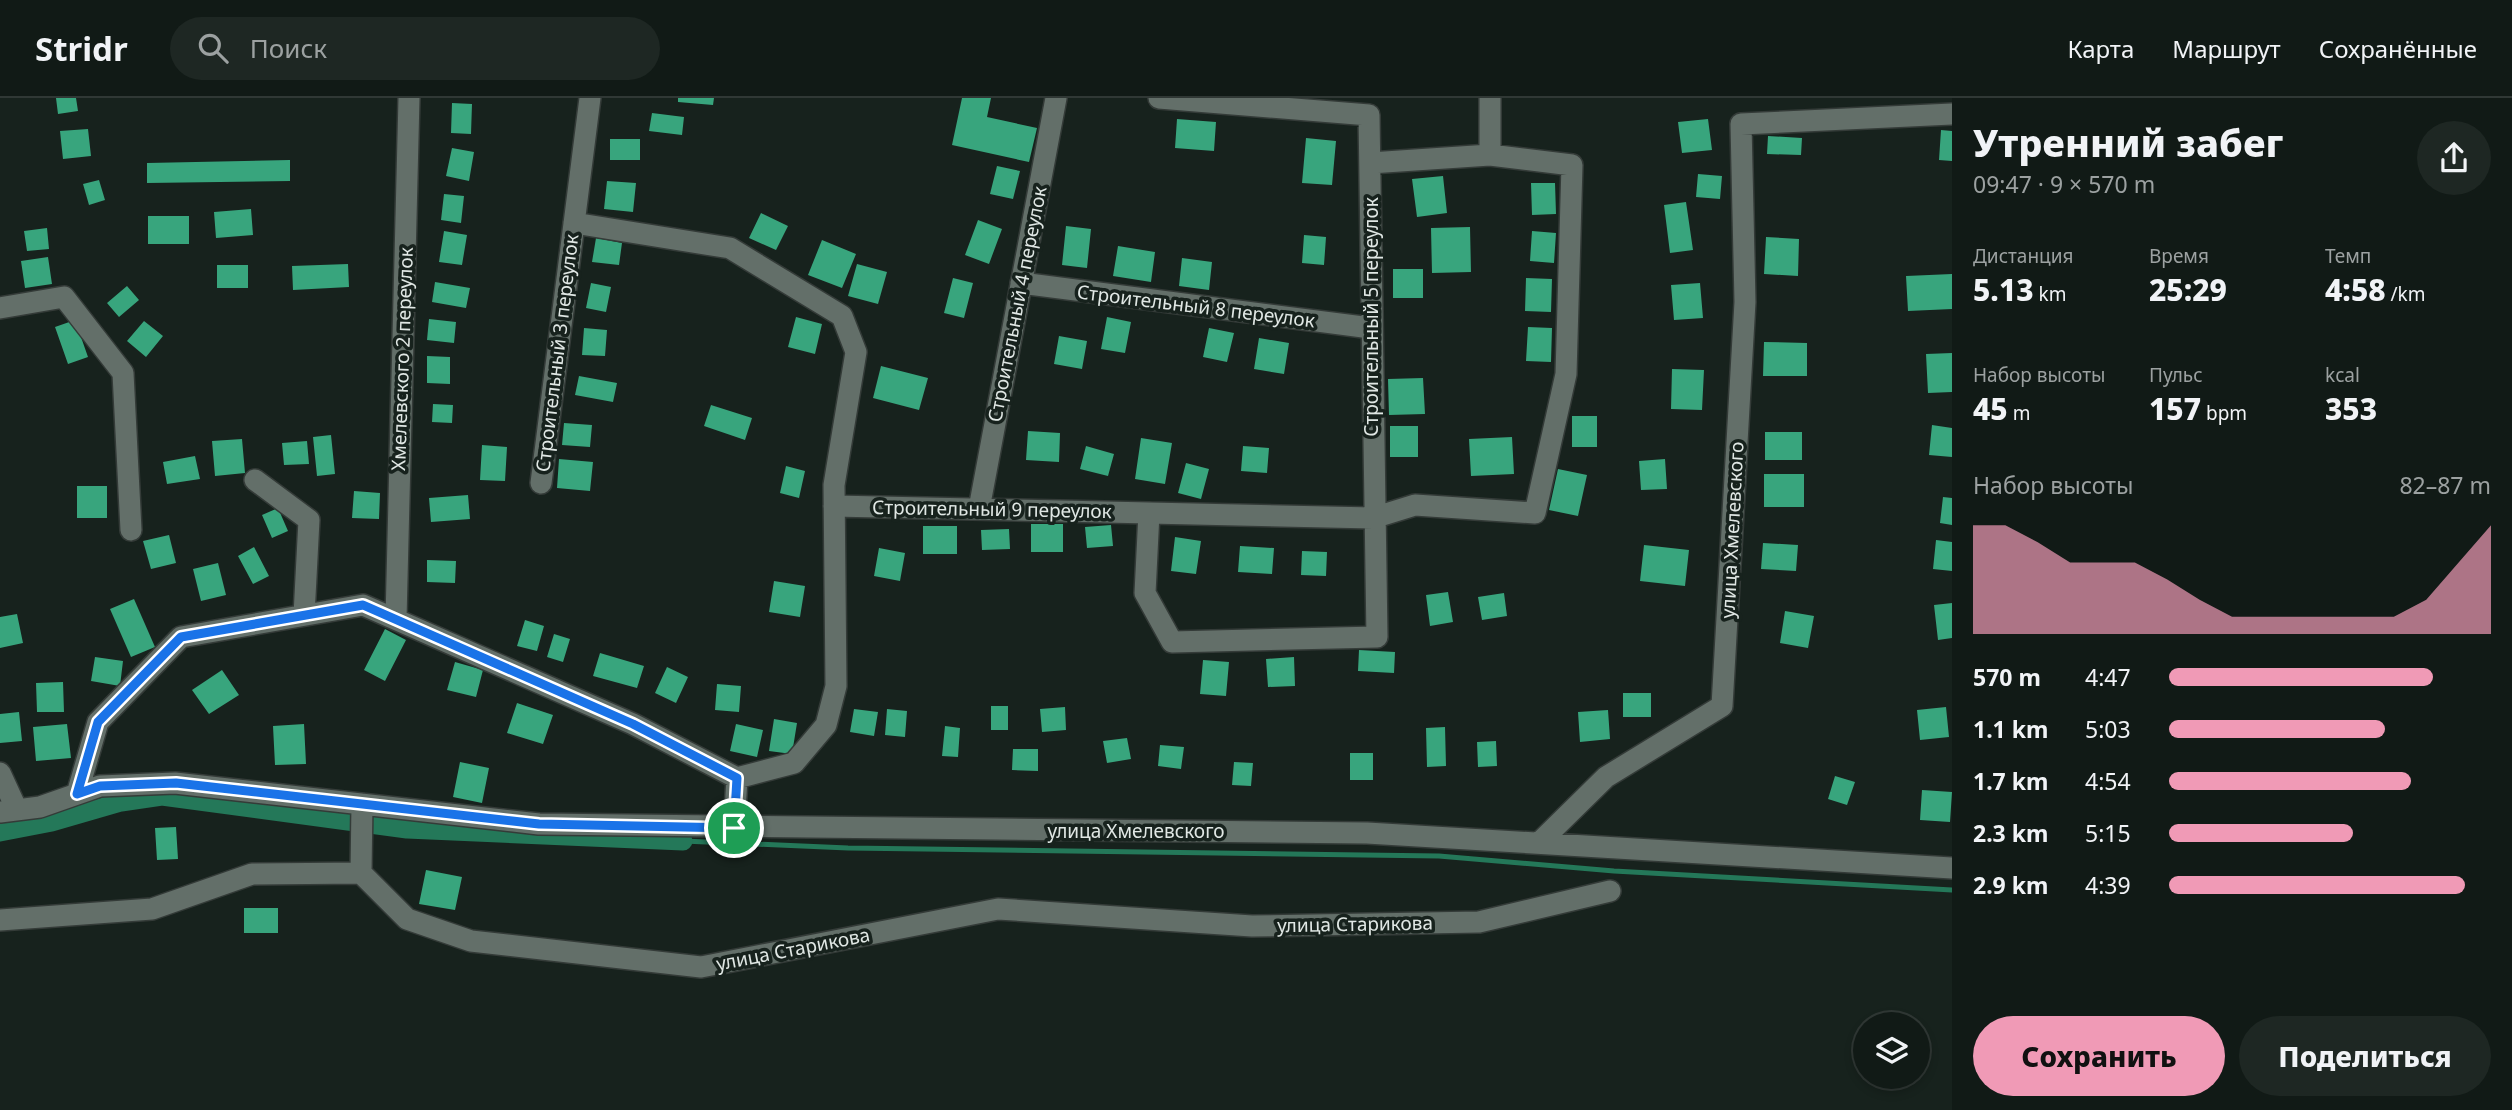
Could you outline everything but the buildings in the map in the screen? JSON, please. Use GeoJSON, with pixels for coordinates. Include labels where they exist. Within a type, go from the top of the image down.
{"type":"FeatureCollection","features":[{"type":"Feature","properties":{"kind":"street","name":"Хмелевского 2 переулок"},"geometry":{"type":"LineString","coordinates":[[396,620],[409,98]]}},
{"type":"Feature","properties":{"kind":"street","name":"Строительный 3 переулок"},"geometry":{"type":"LineString","coordinates":[[541,483],[590,98]]}},
{"type":"Feature","properties":{"kind":"street","name":"Строительный 4 переулок"},"geometry":{"type":"LineString","coordinates":[[979,509],[1056,98]]}},
{"type":"Feature","properties":{"kind":"street","name":"Строительный 5 переулок"},"geometry":{"type":"LineString","coordinates":[[1159,98],[1369,115],[1373,518]]}},
{"type":"Feature","properties":{"kind":"street"},"geometry":{"type":"LineString","coordinates":[[1490,98],[1490,155]]}},
{"type":"Feature","properties":{"kind":"street","name":"улица Хмелевского"},"geometry":{"type":"LineString","coordinates":[[1539,843],[1606,777],[1722,706],[1745,302],[1741,124],[1952,114]]}},
{"type":"Feature","properties":{"kind":"street","name":"Строительный 9 переулок"},"geometry":{"type":"LineString","coordinates":[[834,506],[1373,518],[1415,505],[1535,513],[1566,374],[1572,165],[1490,155],[1370,163]]}},
{"type":"Feature","properties":{"kind":"street","name":"Строительный 3 переулок"},"geometry":{"type":"LineString","coordinates":[[574,223],[730,248],[842,316],[856,352],[834,485],[836,686],[826,725],[794,763],[737,778]]}},
{"type":"Feature","properties":{"kind":"street","name":"Строительный 8 переулок"},"geometry":{"type":"LineString","coordinates":[[1021,284],[1371,328]]}},
{"type":"Feature","properties":{"kind":"street"},"geometry":{"type":"LineString","coordinates":[[0,308],[64,297],[123,373],[131,530]]}},
{"type":"Feature","properties":{"kind":"street"},"geometry":{"type":"LineString","coordinates":[[255,480],[309,520],[304,615]]}},
{"type":"Feature","properties":{"kind":"street"},"geometry":{"type":"LineString","coordinates":[[1149,513],[1145,593],[1172,642],[1377,637],[1373,518]]}},
{"type":"Feature","properties":{"kind":"street"},"geometry":{"type":"LineString","coordinates":[[77,794],[98,722],[181,637],[363,605],[633,724],[737,778],[734,828]]}},
{"type":"Feature","properties":{"kind":"street"},"geometry":{"type":"LineString","coordinates":[[0,773],[9,811]]}},
{"type":"Feature","properties":{"kind":"street","name":"улица Хмелевского"},"geometry":{"type":"LineString","coordinates":[[9,811],[40,807],[100,786],[176,783],[539,824],[1367,833],[1952,868]]}},
{"type":"Feature","properties":{"kind":"street"},"geometry":{"type":"LineString","coordinates":[[0,920],[152,909],[252,874],[361,868],[362,805]]}},
{"type":"Feature","properties":{"kind":"street","name":"улица Старикова"},"geometry":{"type":"LineString","coordinates":[[361,868],[407,919],[471,941],[701,967],[998,909],[1252,926],[1479,922],[1610,891]]}},
{"type":"Feature","properties":{"kind":"waterway"},"geometry":{"type":"LineString","coordinates":[[0,832],[52,822],[121,802],[162,796],[407,829],[683,841]]}},
{"type":"Feature","properties":{"kind":"waterway"},"geometry":{"type":"LineString","coordinates":[[683,841],[848,848],[1439,856],[1614,871],[1952,890]]}},
{"type":"Feature","properties":{"kind":"route"},"geometry":{"type":"LineString","coordinates":[[363,605],[633,724],[737,778],[734,828],[539,824],[176,783],[100,786],[77,794],[98,722],[181,637],[363,605]]}}]}
